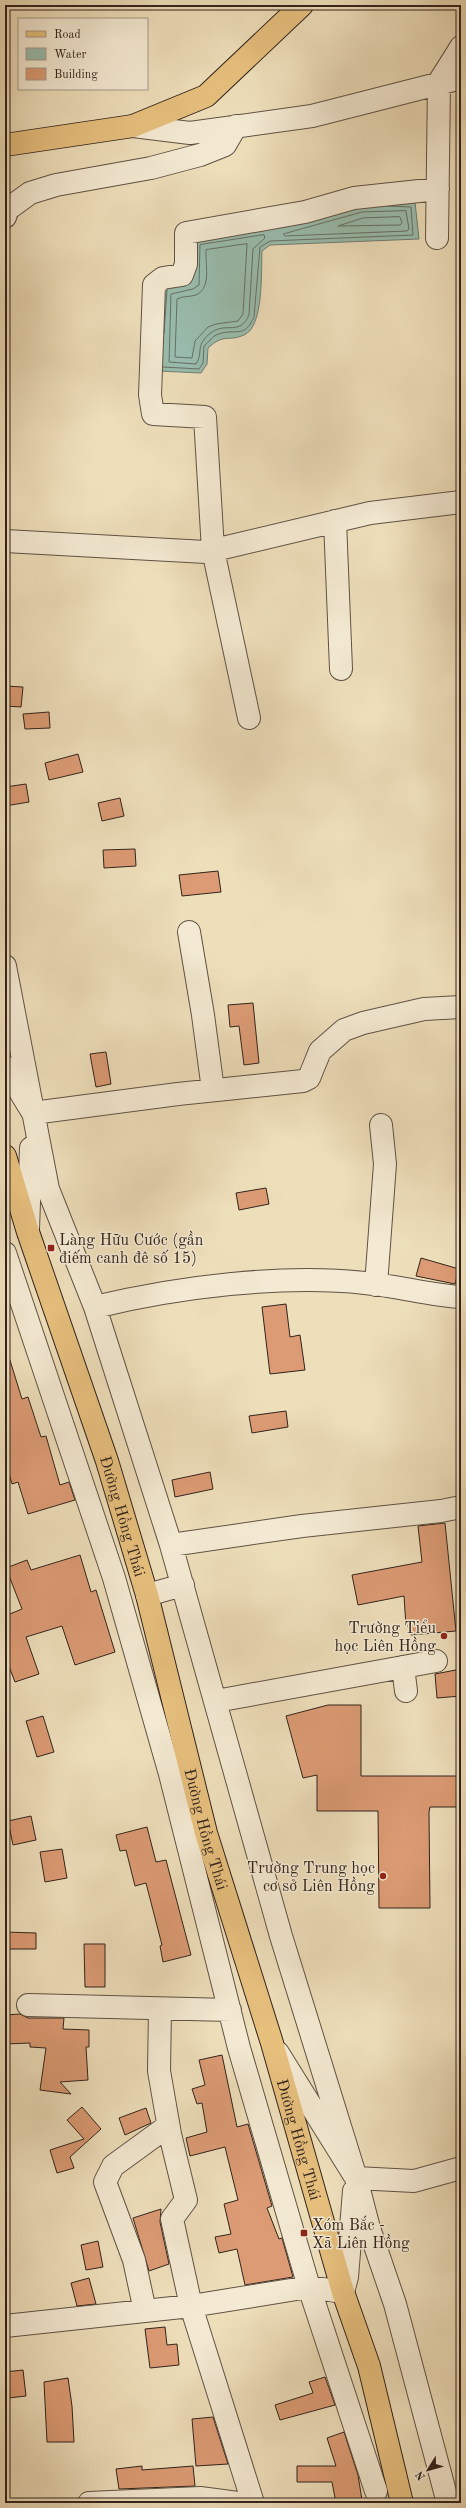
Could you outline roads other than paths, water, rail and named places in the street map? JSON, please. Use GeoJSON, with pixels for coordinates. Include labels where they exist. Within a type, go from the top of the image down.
{"type":"FeatureCollection","features":[{"type":"Feature","properties":{"kind":"main road"},"geometry":{"type":"LineString","coordinates":[[5,145],[133,126],[206,96],[302,5]]}},
{"type":"Feature","properties":{"kind":"main road","name":"Đường Hồng Thái"},"geometry":{"type":"LineString","coordinates":[[5,1156],[28,1232],[107,1461],[147,1595],[206,1833],[272,2043],[343,2292],[369,2366],[402,2503]]}},
{"type":"Feature","properties":{"kind":"street"},"geometry":{"type":"LineString","coordinates":[[437,238],[439,82],[461,46]]}},
{"type":"Feature","properties":{"kind":"street"},"geometry":{"type":"LineString","coordinates":[[133,126],[190,133],[312,116],[439,82],[461,78]]}},
{"type":"Feature","properties":{"kind":"street"},"geometry":{"type":"LineString","coordinates":[[5,217],[8,209],[30,193],[56,184],[151,168],[218,148],[225,145],[236,126]]}},
{"type":"Feature","properties":{"kind":"street"},"geometry":{"type":"LineString","coordinates":[[249,718],[213,550],[204,417],[152,414],[150,395],[154,285],[163,278],[182,275],[186,264],[186,233],[305,212],[354,198],[438,189]]}},
{"type":"Feature","properties":{"kind":"street"},"geometry":{"type":"LineString","coordinates":[[5,542],[213,550],[370,513],[461,502]]}},
{"type":"Feature","properties":{"kind":"street"},"geometry":{"type":"LineString","coordinates":[[335,522],[341,669]]}},
{"type":"Feature","properties":{"kind":"street"},"geometry":{"type":"LineString","coordinates":[[190,932],[204,1015],[213,1090]]}},
{"type":"Feature","properties":{"kind":"street"},"geometry":{"type":"LineString","coordinates":[[5,966],[48,1189],[95,1307],[171,1545],[281,1936],[395,2304],[448,2503]]}},
{"type":"Feature","properties":{"kind":"street"},"geometry":{"type":"LineString","coordinates":[[33,1113],[213,1090],[303,1081],[309,1078],[320,1051],[344,1030],[364,1023],[424,1010],[461,1007]]}},
{"type":"Feature","properties":{"kind":"street"},"geometry":{"type":"LineString","coordinates":[[5,1067],[33,1113],[28,1232]]}},
{"type":"Feature","properties":{"kind":"street"},"geometry":{"type":"LineString","coordinates":[[376,1285],[385,1164],[381,1125]]}},
{"type":"Feature","properties":{"kind":"street"},"geometry":{"type":"LineString","coordinates":[[5,1253],[114,1578],[170,1774],[230,2010],[310,2287],[376,2497]]}},
{"type":"Feature","properties":{"kind":"street"},"geometry":{"type":"LineString","coordinates":[[95,1307],[142,1296],[219,1286],[302,1281],[376,1285],[439,1296],[461,1297]]}},
{"type":"Feature","properties":{"kind":"street"},"geometry":{"type":"LineString","coordinates":[[171,1545],[302,1526],[441,1511],[461,1507]]}},
{"type":"Feature","properties":{"kind":"street"},"geometry":{"type":"LineString","coordinates":[[147,1595],[183,1585]]}},
{"type":"Feature","properties":{"kind":"street"},"geometry":{"type":"LineString","coordinates":[[216,1702],[436,1661]]}},
{"type":"Feature","properties":{"kind":"street"},"geometry":{"type":"LineString","coordinates":[[403,1667],[406,1691]]}},
{"type":"Feature","properties":{"kind":"street"},"geometry":{"type":"LineString","coordinates":[[28,2005],[230,2010]]}},
{"type":"Feature","properties":{"kind":"street"},"geometry":{"type":"LineString","coordinates":[[160,2009],[159,2070],[168,2126],[186,2200],[172,2220],[191,2306],[253,2503]]}},
{"type":"Feature","properties":{"kind":"street"},"geometry":{"type":"LineString","coordinates":[[5,2326],[191,2306],[310,2287],[343,2292],[348,2267],[352,2198],[356,2181],[272,2043]]}},
{"type":"Feature","properties":{"kind":"street"},"geometry":{"type":"LineString","coordinates":[[145,2311],[134,2260],[105,2182],[113,2166],[168,2126]]}},
{"type":"Feature","properties":{"kind":"street"},"geometry":{"type":"LineString","coordinates":[[356,2181],[414,2181],[461,2168]]}},
{"type":"Feature","properties":{"kind":"street"},"geometry":{"type":"LineString","coordinates":[[376,2497],[382,2421]]}},
{"type":"Feature","properties":{"kind":"street"},"geometry":{"type":"LineString","coordinates":[[89,2503],[200,2498],[238,2503]]}},
{"type":"Feature","properties":{"kind":"water"},"geometry":{"type":"Polygon","coordinates":[[[415,202],[419,239],[270,245],[262,251],[260,298],[255,321],[250,330],[239,337],[222,339],[213,343],[208,348],[207,364],[201,373],[158,371],[163,285],[191,237],[333,210],[415,202]]]}},
{"type":"Feature","properties":{"kind":"place","name":"Làng Hữu Cước (gần điếm canh đê số 15)"},"geometry":{"type":"Point","coordinates":[51,1248]}},
{"type":"Feature","properties":{"kind":"place","name":"Trường Tiểu học Liên Hồng"},"geometry":{"type":"Point","coordinates":[444,1636]}},
{"type":"Feature","properties":{"kind":"place","name":"Trường Trung học cơ sở Liên Hồng"},"geometry":{"type":"Point","coordinates":[383,1876]}},
{"type":"Feature","properties":{"kind":"place","name":"Xóm Bắc - Xã Liên Hồng"},"geometry":{"type":"Point","coordinates":[304,2233]}}]}
